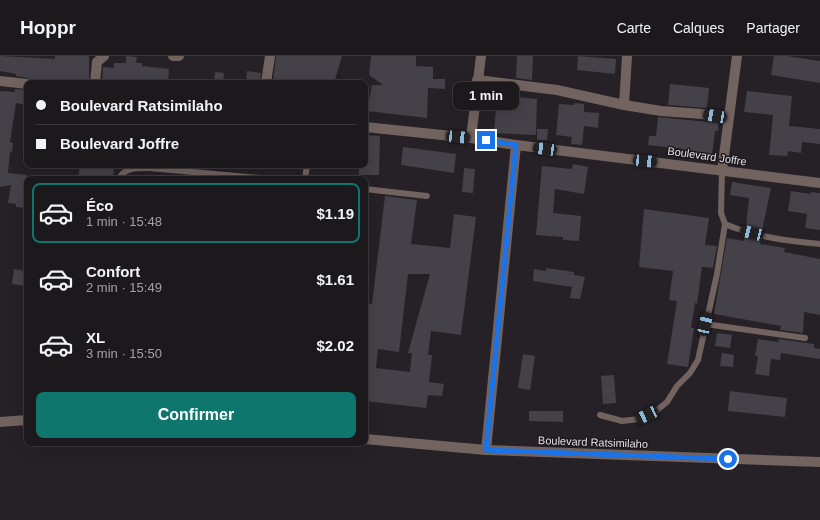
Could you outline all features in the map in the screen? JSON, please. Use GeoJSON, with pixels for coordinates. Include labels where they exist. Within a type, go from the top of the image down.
{"type":"FeatureCollection","features":[{"type":"Feature","properties":{"kind":"street"},"geometry":{"type":"LineString","coordinates":[[96,80],[97,62],[104,56]]}},
{"type":"Feature","properties":{"kind":"street"},"geometry":{"type":"LineString","coordinates":[[173,56],[179,56]]}},
{"type":"Feature","properties":{"kind":"street"},"geometry":{"type":"LineString","coordinates":[[266,80],[270,56]]}},
{"type":"Feature","properties":{"kind":"street"},"geometry":{"type":"LineString","coordinates":[[471,138],[481,56]]}},
{"type":"Feature","properties":{"kind":"street"},"geometry":{"type":"LineString","coordinates":[[624,105],[627,56]]}},
{"type":"Feature","properties":{"kind":"street"},"geometry":{"type":"LineString","coordinates":[[722,171],[737,56]]}},
{"type":"Feature","properties":{"kind":"street"},"geometry":{"type":"LineString","coordinates":[[477,80],[557,90],[624,105],[660,111],[702,114],[728,118]]}},
{"type":"Feature","properties":{"kind":"street"},"geometry":{"type":"LineString","coordinates":[[0,81],[24,84]]}},
{"type":"Feature","properties":{"kind":"street","name":"Boulevard Joffre"},"geometry":{"type":"LineString","coordinates":[[368,127],[471,138],[820,183]]}},
{"type":"Feature","properties":{"kind":"street"},"geometry":{"type":"LineString","coordinates":[[486,450],[516,145]]}},
{"type":"Feature","properties":{"kind":"street"},"geometry":{"type":"LineString","coordinates":[[0,422],[24,420]]}},
{"type":"Feature","properties":{"kind":"street","name":"Boulevard Ratsimilaho"},"geometry":{"type":"LineString","coordinates":[[368,439],[486,450],[820,462]]}},
{"type":"Feature","properties":{"kind":"lane"},"geometry":{"type":"LineString","coordinates":[[120,176],[131,168],[149,168],[238,176]]}},
{"type":"Feature","properties":{"kind":"lane"},"geometry":{"type":"LineString","coordinates":[[600,414],[622,421],[639,419],[656,411],[667,402],[677,386],[690,373],[698,360],[717,274],[725,224],[721,212],[722,171]]}},
{"type":"Feature","properties":{"kind":"lane"},"geometry":{"type":"LineString","coordinates":[[368,189],[427,196]]}},
{"type":"Feature","properties":{"kind":"lane"},"geometry":{"type":"LineString","coordinates":[[725,224],[738,230],[780,240],[820,244]]}},
{"type":"Feature","properties":{"kind":"lane"},"geometry":{"type":"LineString","coordinates":[[705,324],[805,338]]}},
{"type":"Feature","properties":{"kind":"building"},"geometry":{"type":"Polygon","coordinates":[[[0,56],[55,59],[55,56],[89,56],[89,80],[32,80],[16,76],[16,74],[0,71],[0,56]]]}},
{"type":"Feature","properties":{"kind":"building"},"geometry":{"type":"Polygon","coordinates":[[[126,56],[137,57],[136,63],[142,63],[142,66],[169,69],[168,80],[102,80],[103,67],[114,68],[114,63],[126,63],[126,56]]]}},
{"type":"Feature","properties":{"kind":"building"},"geometry":{"type":"Polygon","coordinates":[[[276,56],[342,56],[335,80],[273,80],[276,56]]]}},
{"type":"Feature","properties":{"kind":"building"},"geometry":{"type":"Polygon","coordinates":[[[371,56],[416,56],[416,66],[433,67],[433,79],[445,79],[445,89],[428,88],[427,118],[368,111],[372,85],[383,85],[369,75],[371,56]]]}},
{"type":"Feature","properties":{"kind":"building"},"geometry":{"type":"Polygon","coordinates":[[[517,56],[533,56],[532,80],[516,78],[517,56]]]}},
{"type":"Feature","properties":{"kind":"building"},"geometry":{"type":"Polygon","coordinates":[[[578,56],[616,59],[615,74],[577,70],[578,56]]]}},
{"type":"Feature","properties":{"kind":"building"},"geometry":{"type":"Polygon","coordinates":[[[774,56],[787,56],[820,61],[820,83],[771,75],[774,56]]]}},
{"type":"Feature","properties":{"kind":"building"},"geometry":{"type":"Polygon","coordinates":[[[247,71],[261,73],[260,80],[246,80],[247,71]]]}},
{"type":"Feature","properties":{"kind":"building"},"geometry":{"type":"Polygon","coordinates":[[[215,72],[224,73],[223,80],[214,80],[215,72]]]}},
{"type":"Feature","properties":{"kind":"building"},"geometry":{"type":"Polygon","coordinates":[[[670,84],[709,88],[707,108],[668,105],[670,84]]]}},
{"type":"Feature","properties":{"kind":"building"},"geometry":{"type":"Polygon","coordinates":[[[15,89],[24,90],[24,104],[16,103],[10,142],[13,143],[12,152],[10,152],[8,173],[27,175],[24,176],[24,208],[16,207],[16,204],[8,203],[11,185],[0,187],[0,91],[15,92],[15,89]]]}},
{"type":"Feature","properties":{"kind":"building"},"geometry":{"type":"Polygon","coordinates":[[[747,91],[792,96],[789,126],[820,129],[820,144],[802,142],[801,153],[788,151],[787,156],[769,155],[773,115],[744,112],[747,91]]]}},
{"type":"Feature","properties":{"kind":"building"},"geometry":{"type":"Polygon","coordinates":[[[497,95],[537,99],[536,135],[494,133],[497,95]]]}},
{"type":"Feature","properties":{"kind":"building"},"geometry":{"type":"Polygon","coordinates":[[[574,103],[584,104],[584,112],[599,113],[598,128],[584,126],[582,145],[571,144],[572,137],[556,135],[559,104],[574,105],[574,103]]]}},
{"type":"Feature","properties":{"kind":"building"},"geometry":{"type":"Polygon","coordinates":[[[658,117],[718,123],[718,131],[715,131],[712,155],[700,154],[699,159],[683,157],[684,149],[648,145],[649,136],[656,136],[658,117]]]}},
{"type":"Feature","properties":{"kind":"building"},"geometry":{"type":"Polygon","coordinates":[[[537,129],[548,129],[547,140],[537,140],[537,129]]]}},
{"type":"Feature","properties":{"kind":"building"},"geometry":{"type":"Polygon","coordinates":[[[368,135],[380,136],[379,175],[359,175],[359,168],[368,168],[368,135]]]}},
{"type":"Feature","properties":{"kind":"building"},"geometry":{"type":"Polygon","coordinates":[[[403,147],[456,154],[454,173],[401,165],[403,147]]]}},
{"type":"Feature","properties":{"kind":"building"},"geometry":{"type":"Polygon","coordinates":[[[573,164],[588,167],[584,194],[555,189],[553,213],[581,216],[579,241],[563,240],[563,237],[536,235],[542,166],[572,169],[573,164]]]}},
{"type":"Feature","properties":{"kind":"building"},"geometry":{"type":"Polygon","coordinates":[[[80,168],[114,168],[113,176],[78,176],[80,168]]]}},
{"type":"Feature","properties":{"kind":"building"},"geometry":{"type":"Polygon","coordinates":[[[464,168],[475,169],[473,193],[462,192],[464,168]]]}},
{"type":"Feature","properties":{"kind":"building"},"geometry":{"type":"Polygon","coordinates":[[[732,182],[771,188],[762,231],[746,227],[749,198],[730,195],[732,182]]]}},
{"type":"Feature","properties":{"kind":"building"},"geometry":{"type":"Polygon","coordinates":[[[791,191],[810,194],[811,192],[820,193],[820,230],[805,228],[807,214],[788,211],[791,191]]]}},
{"type":"Feature","properties":{"kind":"building"},"geometry":{"type":"Polygon","coordinates":[[[385,196],[417,200],[411,244],[450,248],[454,214],[476,217],[461,335],[431,331],[428,355],[432,355],[429,382],[444,384],[442,396],[428,395],[426,408],[368,401],[368,304],[372,304],[385,196]],[[408,274],[399,352],[378,349],[376,368],[410,372],[412,353],[408,353],[430,274],[408,274]]]}},
{"type":"Feature","properties":{"kind":"building"},"geometry":{"type":"Polygon","coordinates":[[[644,209],[709,218],[705,245],[717,246],[713,268],[702,267],[697,304],[695,303],[691,328],[694,328],[688,367],[667,364],[677,301],[669,300],[673,271],[639,267],[644,209]]]}},
{"type":"Feature","properties":{"kind":"building"},"geometry":{"type":"Polygon","coordinates":[[[745,236],[761,240],[760,244],[785,248],[784,252],[820,259],[820,315],[804,312],[803,333],[780,330],[781,326],[714,314],[727,238],[744,241],[745,236]]]}},
{"type":"Feature","properties":{"kind":"building"},"geometry":{"type":"Polygon","coordinates":[[[546,268],[574,272],[574,275],[585,277],[580,299],[570,298],[572,287],[533,281],[534,269],[546,271],[546,268]]]}},
{"type":"Feature","properties":{"kind":"building"},"geometry":{"type":"Polygon","coordinates":[[[14,269],[24,271],[24,286],[12,284],[14,269]]]}},
{"type":"Feature","properties":{"kind":"building"},"geometry":{"type":"Polygon","coordinates":[[[717,333],[732,335],[730,348],[715,346],[717,333]]]}},
{"type":"Feature","properties":{"kind":"building"},"geometry":{"type":"Polygon","coordinates":[[[758,339],[778,342],[779,339],[814,344],[814,348],[820,349],[820,359],[781,353],[780,360],[771,359],[769,376],[755,374],[758,356],[755,356],[758,339]]]}},
{"type":"Feature","properties":{"kind":"building"},"geometry":{"type":"Polygon","coordinates":[[[722,353],[734,355],[733,367],[720,366],[722,353]]]}},
{"type":"Feature","properties":{"kind":"building"},"geometry":{"type":"Polygon","coordinates":[[[523,354],[535,356],[530,390],[518,388],[523,354]]]}},
{"type":"Feature","properties":{"kind":"building"},"geometry":{"type":"Polygon","coordinates":[[[614,375],[616,403],[603,404],[601,376],[614,375]]]}},
{"type":"Feature","properties":{"kind":"building"},"geometry":{"type":"Polygon","coordinates":[[[730,391],[787,398],[785,417],[728,411],[730,391]]]}},
{"type":"Feature","properties":{"kind":"building"},"geometry":{"type":"Polygon","coordinates":[[[529,411],[563,411],[563,422],[529,421],[529,411]]]}},
{"type":"Feature","properties":{"kind":"route"},"geometry":{"type":"LineString","coordinates":[[486,140],[516,145],[486,450],[728,459]]}}]}
